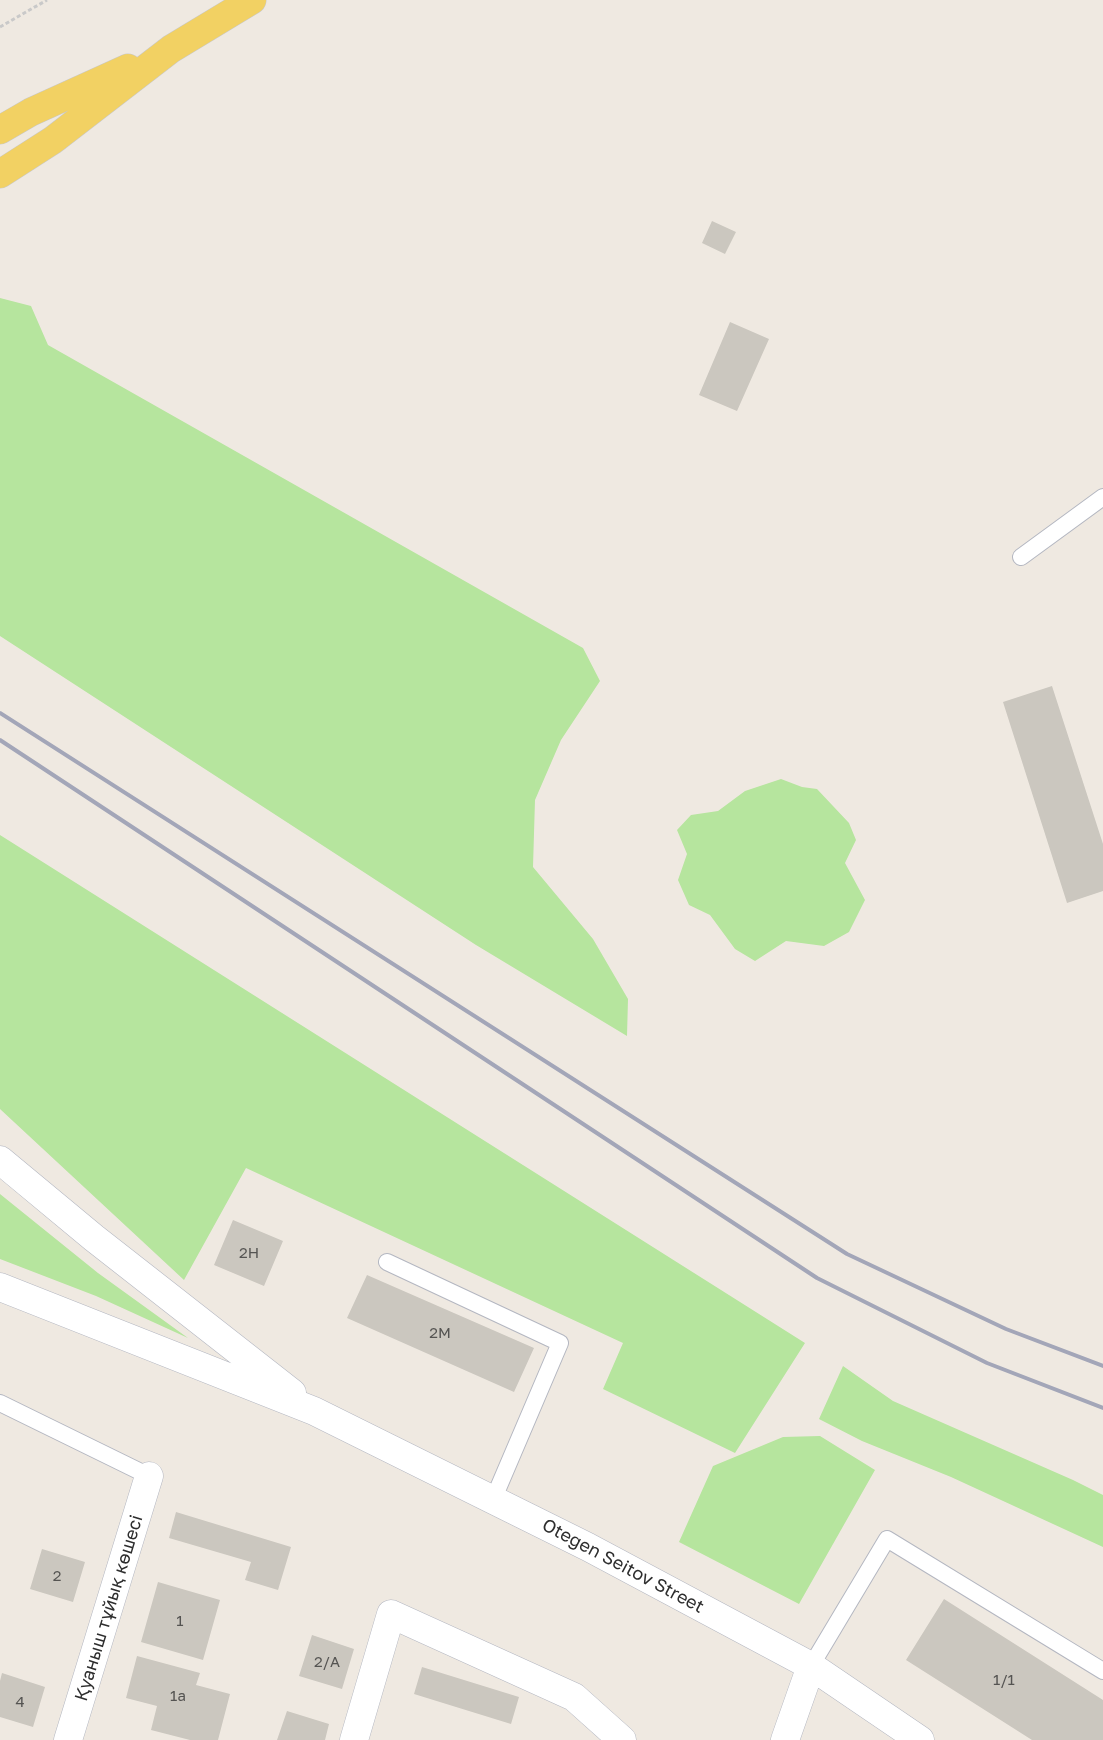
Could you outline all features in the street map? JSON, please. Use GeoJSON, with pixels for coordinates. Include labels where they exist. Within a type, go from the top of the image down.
{"type":"FeatureCollection","features":[{"type":"Feature","properties":{"kind":"main road"},"geometry":{"type":"LineString","coordinates":[[0,174],[53,140],[171,49],[252,0]]}},
{"type":"Feature","properties":{"kind":"main road"},"geometry":{"type":"LineString","coordinates":[[0,130],[31,112],[171,49]]}},
{"type":"Feature","properties":{"kind":"main road"},"geometry":{"type":"LineString","coordinates":[[0,1160],[94,1238],[314,1411]]}},
{"type":"Feature","properties":{"kind":"main road"},"geometry":{"type":"LineString","coordinates":[[0,1287],[314,1411]]}},
{"type":"Feature","properties":{"kind":"main road","name":"Otegen Seitov Street"},"geometry":{"type":"LineString","coordinates":[[314,1411],[588,1547],[811,1666],[920,1740]]}},
{"type":"Feature","properties":{"kind":"main road","name":"Қуаныш тұйық көшесі"},"geometry":{"type":"LineString","coordinates":[[68,1740],[149,1476]]}},
{"type":"Feature","properties":{"kind":"main road"},"geometry":{"type":"LineString","coordinates":[[354,1740],[391,1614],[574,1698],[622,1740]]}},
{"type":"Feature","properties":{"kind":"main road"},"geometry":{"type":"LineString","coordinates":[[784,1740],[811,1666]]}},
{"type":"Feature","properties":{"kind":"lane"},"geometry":{"type":"LineString","coordinates":[[1021,557],[1103,497]]}},
{"type":"Feature","properties":{"kind":"lane"},"geometry":{"type":"LineString","coordinates":[[387,1262],[560,1343],[493,1500]]}},
{"type":"Feature","properties":{"kind":"lane"},"geometry":{"type":"LineString","coordinates":[[0,1403],[149,1476]]}},
{"type":"Feature","properties":{"kind":"lane"},"geometry":{"type":"LineString","coordinates":[[811,1666],[887,1539],[1103,1671]]}},
{"type":"Feature","properties":{"kind":"path"},"geometry":{"type":"LineString","coordinates":[[0,27],[47,0]]}},
{"type":"Feature","properties":{"kind":"green space"},"geometry":{"type":"Polygon","coordinates":[[[0,298],[31,306],[48,345],[583,648],[600,681],[561,740],[535,800],[533,867],[593,939],[628,999],[627,1036],[476,945],[0,636],[0,298]]]}},
{"type":"Feature","properties":{"kind":"green space"},"geometry":{"type":"Polygon","coordinates":[[[781,779],[802,787],[817,789],[849,823],[856,840],[845,863],[865,900],[849,932],[824,946],[786,941],[755,961],[735,949],[710,915],[689,905],[678,880],[687,854],[677,830],[691,815],[718,811],[745,791],[781,779]]]}},
{"type":"Feature","properties":{"kind":"green space"},"geometry":{"type":"Polygon","coordinates":[[[0,835],[805,1343],[735,1453],[603,1389],[623,1343],[246,1168],[184,1280],[0,1109],[0,835]]]}},
{"type":"Feature","properties":{"kind":"green space"},"geometry":{"type":"Polygon","coordinates":[[[0,1194],[98,1273],[188,1338],[96,1296],[0,1259],[0,1194]]]}},
{"type":"Feature","properties":{"kind":"green space"},"geometry":{"type":"Polygon","coordinates":[[[843,1366],[893,1401],[1103,1495],[1103,1547],[951,1477],[862,1441],[819,1419],[843,1366]]]}},
{"type":"Feature","properties":{"kind":"green space"},"geometry":{"type":"Polygon","coordinates":[[[820,1436],[875,1470],[799,1604],[679,1542],[713,1466],[783,1437],[820,1436]]]}},
{"type":"Feature","properties":{"kind":"building"},"geometry":{"type":"Polygon","coordinates":[[[712,221],[736,232],[725,254],[702,243],[712,221]]]}},
{"type":"Feature","properties":{"kind":"building"},"geometry":{"type":"Polygon","coordinates":[[[730,322],[769,339],[737,411],[699,395],[730,322]]]}},
{"type":"Feature","properties":{"kind":"building"},"geometry":{"type":"Polygon","coordinates":[[[1052,686],[1103,844],[1103,891],[1067,903],[1003,702],[1052,686]]]}},
{"type":"Feature","properties":{"kind":"building"},"geometry":{"type":"Polygon","coordinates":[[[233,1220],[283,1241],[264,1286],[214,1265],[233,1220]]]}},
{"type":"Feature","properties":{"kind":"building"},"geometry":{"type":"Polygon","coordinates":[[[367,1275],[534,1348],[514,1392],[347,1318],[367,1275]]]}},
{"type":"Feature","properties":{"kind":"building"},"geometry":{"type":"Polygon","coordinates":[[[176,1512],[291,1547],[278,1590],[245,1580],[251,1562],[169,1538],[176,1512]]]}},
{"type":"Feature","properties":{"kind":"building"},"geometry":{"type":"Polygon","coordinates":[[[42,1549],[85,1562],[73,1602],[30,1589],[42,1549]]]}},
{"type":"Feature","properties":{"kind":"building"},"geometry":{"type":"Polygon","coordinates":[[[158,1582],[220,1600],[203,1660],[141,1642],[158,1582]]]}},
{"type":"Feature","properties":{"kind":"building"},"geometry":{"type":"Polygon","coordinates":[[[944,1599],[1103,1700],[1103,1740],[1032,1740],[906,1660],[944,1599]]]}},
{"type":"Feature","properties":{"kind":"building"},"geometry":{"type":"Polygon","coordinates":[[[312,1635],[354,1649],[342,1689],[299,1676],[312,1635]]]}},
{"type":"Feature","properties":{"kind":"building"},"geometry":{"type":"Polygon","coordinates":[[[137,1656],[200,1673],[196,1685],[230,1694],[218,1740],[190,1740],[151,1730],[157,1706],[126,1698],[137,1656]]]}},
{"type":"Feature","properties":{"kind":"building"},"geometry":{"type":"Polygon","coordinates":[[[422,1667],[519,1697],[511,1724],[414,1694],[422,1667]]]}},
{"type":"Feature","properties":{"kind":"building"},"geometry":{"type":"Polygon","coordinates":[[[2,1673],[45,1687],[33,1727],[0,1717],[0,1681],[2,1673]]]}},
{"type":"Feature","properties":{"kind":"building"},"geometry":{"type":"Polygon","coordinates":[[[287,1711],[329,1724],[325,1740],[277,1740],[287,1711]]]}},
{"type":"Feature","properties":{"kind":"railway"},"geometry":{"type":"LineString","coordinates":[[0,713],[847,1254],[1006,1329],[1103,1366]]}},
{"type":"Feature","properties":{"kind":"railway"},"geometry":{"type":"LineString","coordinates":[[0,740],[817,1278],[987,1363],[1103,1408]]}}]}
